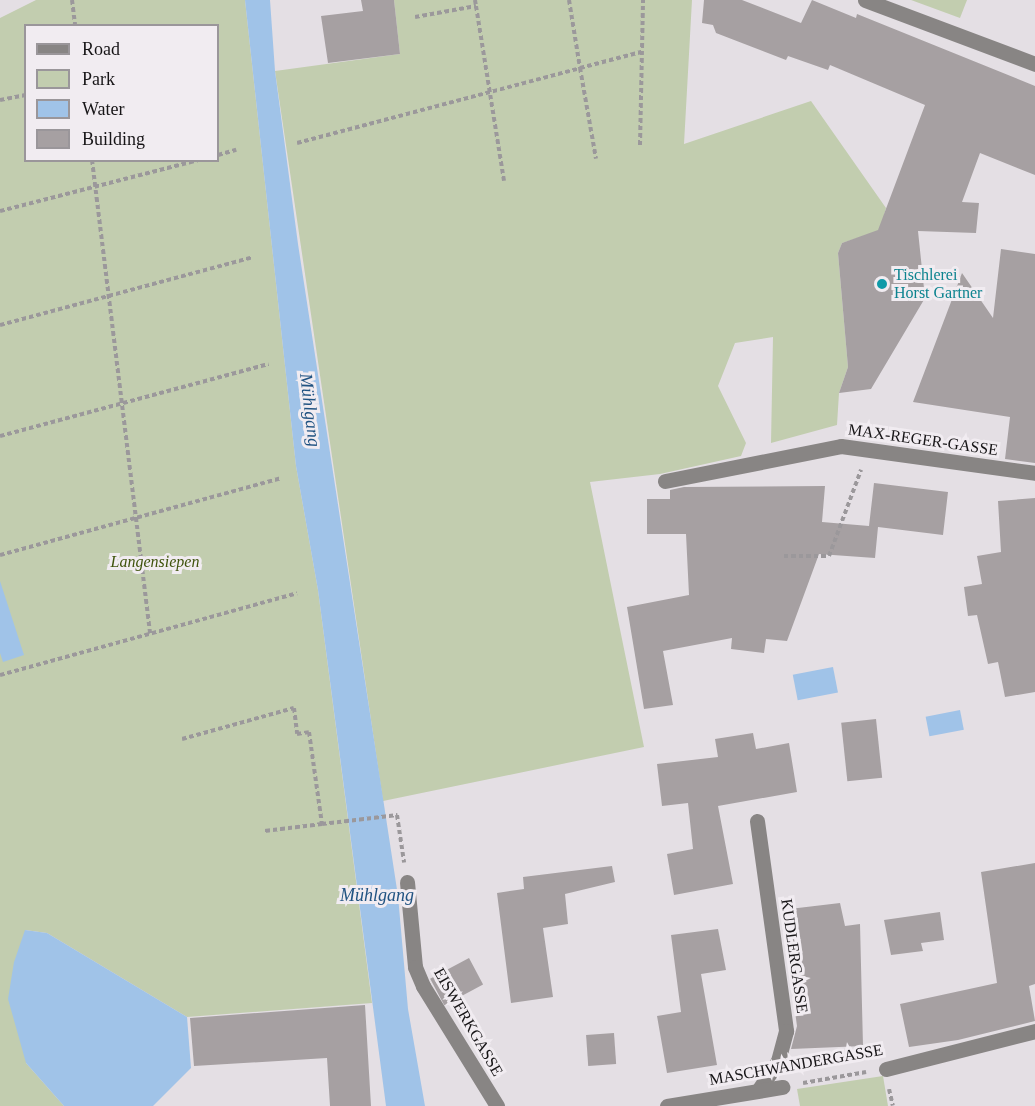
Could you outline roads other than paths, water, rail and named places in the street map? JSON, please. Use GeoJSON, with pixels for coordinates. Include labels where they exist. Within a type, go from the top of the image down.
{"type":"FeatureCollection","features":[{"type":"Feature","properties":{"kind":"street"},"geometry":{"type":"LineString","coordinates":[[865,0],[1035,64]]}},
{"type":"Feature","properties":{"kind":"street","name":"MAX-REGER-GASSE"},"geometry":{"type":"LineString","coordinates":[[665,481],[799,452],[842,446],[1035,473]]}},
{"type":"Feature","properties":{"kind":"street","name":"KUDLERGASSE"},"geometry":{"type":"LineString","coordinates":[[757,821],[786,1031],[778,1061],[759,1089]]}},
{"type":"Feature","properties":{"kind":"street","name":"EISWERKGASSE"},"geometry":{"type":"LineString","coordinates":[[407,882],[419,976],[497,1106]]}},
{"type":"Feature","properties":{"kind":"street","name":"MASCHWANDERGASSE"},"geometry":{"type":"LineString","coordinates":[[886,1069],[1035,1031]]}},
{"type":"Feature","properties":{"kind":"street","name":"MASCHWANDERGASSE"},"geometry":{"type":"LineString","coordinates":[[667,1106],[782,1087]]}},
{"type":"Feature","properties":{"kind":"water","name":"Mühlgang"},"geometry":{"type":"Polygon","coordinates":[[[245,0],[270,0],[275,71],[298,244],[398,896],[408,1009],[425,1106],[386,1106],[318,590],[296,466],[245,0]]]}},
{"type":"Feature","properties":{"kind":"water"},"geometry":{"type":"Polygon","coordinates":[[[0,581],[24,655],[3,662],[0,653],[0,581]]]}},
{"type":"Feature","properties":{"kind":"water"},"geometry":{"type":"Polygon","coordinates":[[[833,667],[838,693],[798,700],[793,675],[833,667]]]}},
{"type":"Feature","properties":{"kind":"water"},"geometry":{"type":"Polygon","coordinates":[[[960,710],[964,730],[929,736],[926,717],[960,710]]]}},
{"type":"Feature","properties":{"kind":"water"},"geometry":{"type":"Polygon","coordinates":[[[25,930],[47,933],[187,1017],[191,1068],[153,1106],[64,1106],[26,1063],[8,999],[14,962],[25,930]]]}},
{"type":"Feature","properties":{"kind":"place","name":"Tischlerei Horst Gartner"},"geometry":{"type":"Point","coordinates":[882,284]}},
{"type":"Feature","properties":{"kind":"park label","name":"Langensiepen"},"geometry":{"type":"Point","coordinates":[155,562]}}]}
